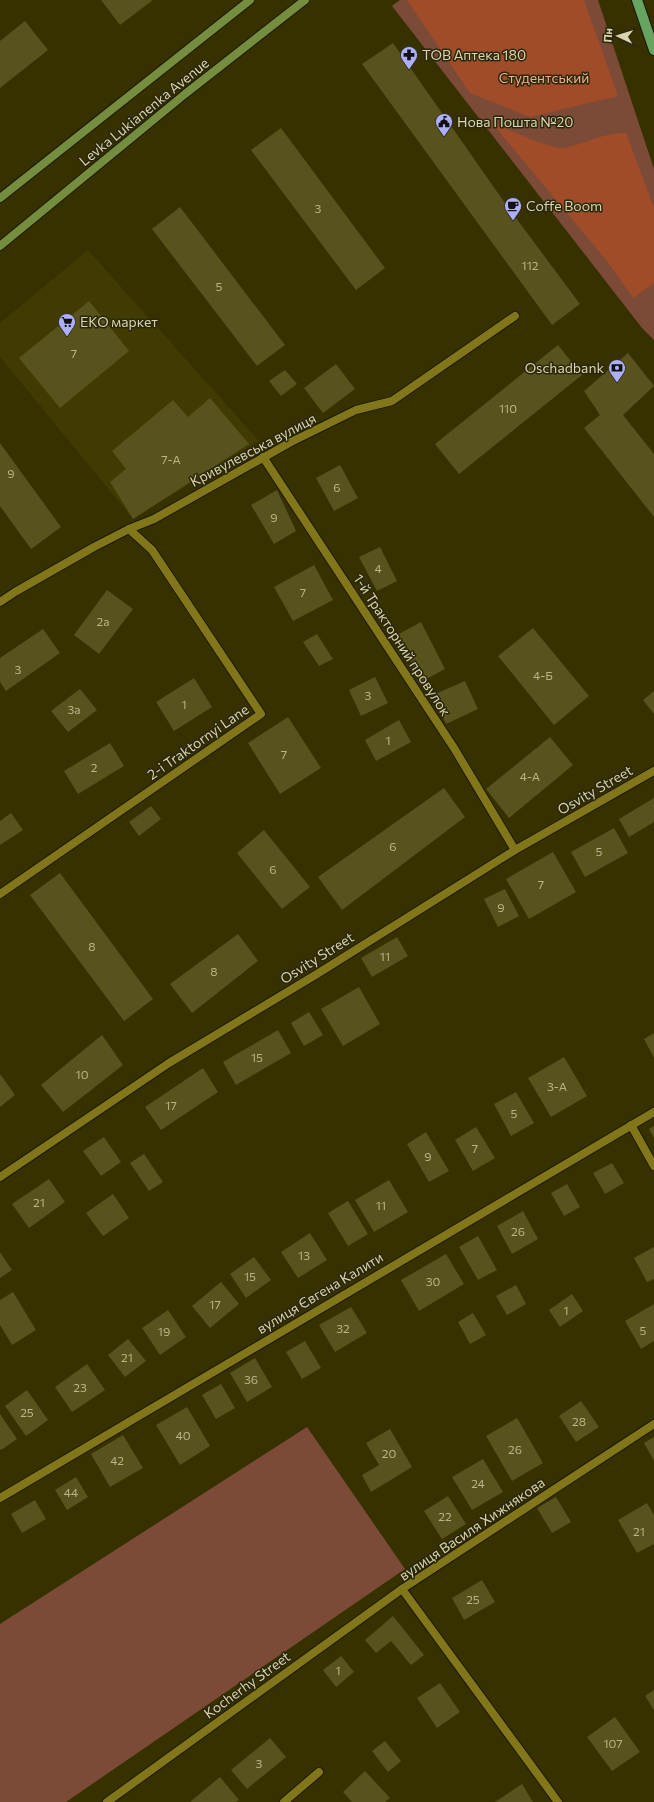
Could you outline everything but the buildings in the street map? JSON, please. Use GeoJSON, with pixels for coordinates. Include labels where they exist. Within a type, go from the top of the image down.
{"type":"FeatureCollection","features":[{"type":"Feature","properties":{"kind":"main road","name":"Levka Lukianenka Avenue"},"geometry":{"type":"LineString","coordinates":[[0,198],[250,0]]}},
{"type":"Feature","properties":{"kind":"main road","name":"Levka Lukianenka Avenue"},"geometry":{"type":"LineString","coordinates":[[0,246],[185,94],[305,0]]}},
{"type":"Feature","properties":{"kind":"main road"},"geometry":{"type":"LineString","coordinates":[[636,0],[654,50]]}},
{"type":"Feature","properties":{"kind":"street","name":"Кривулевська вулиця"},"geometry":{"type":"LineString","coordinates":[[0,602],[15,592],[129,529],[154,519],[263,457],[356,410],[392,401],[515,316]]}},
{"type":"Feature","properties":{"kind":"street","name":"1-й Тракторний провулок"},"geometry":{"type":"LineString","coordinates":[[263,457],[454,748],[515,850]]}},
{"type":"Feature","properties":{"kind":"street","name":"2-i Traktornyi Lane"},"geometry":{"type":"LineString","coordinates":[[0,894],[261,714],[152,550],[129,529]]}},
{"type":"Feature","properties":{"kind":"street","name":"Osvity Street"},"geometry":{"type":"LineString","coordinates":[[0,1177],[169,1063],[317,974],[515,850],[654,771]]}},
{"type":"Feature","properties":{"kind":"street","name":"вулиця Євгена Калити"},"geometry":{"type":"LineString","coordinates":[[0,1498],[654,1112]]}},
{"type":"Feature","properties":{"kind":"street"},"geometry":{"type":"LineString","coordinates":[[631,1125],[654,1166]]}},
{"type":"Feature","properties":{"kind":"street","name":"вулиця Василя Хижнякова"},"geometry":{"type":"LineString","coordinates":[[558,1802],[402,1589],[654,1424]]}},
{"type":"Feature","properties":{"kind":"street","name":"Kocherhy Street"},"geometry":{"type":"LineString","coordinates":[[108,1802],[402,1589]]}},
{"type":"Feature","properties":{"kind":"street"},"geometry":{"type":"LineString","coordinates":[[284,1802],[319,1772]]}},
{"type":"Feature","properties":{"kind":"shaded area"},"geometry":{"type":"Polygon","coordinates":[[[88,250],[259,441],[133,519],[0,357],[0,323],[88,250]]]}},
{"type":"Feature","properties":{"kind":"green space","name":"Студентський"},"geometry":{"type":"Polygon","coordinates":[[[400,0],[598,0],[654,169],[654,340],[642,328],[392,6],[400,0]]]}},
{"type":"Feature","properties":{"kind":"green space"},"geometry":{"type":"Polygon","coordinates":[[[407,0],[584,0],[618,96],[530,117],[470,93],[407,0]]]}},
{"type":"Feature","properties":{"kind":"green space"},"geometry":{"type":"Polygon","coordinates":[[[492,123],[538,142],[562,148],[609,134],[626,133],[654,208],[654,283],[633,298],[607,261],[492,123]]]}},
{"type":"Feature","properties":{"kind":"green space"},"geometry":{"type":"Polygon","coordinates":[[[307,1427],[405,1569],[66,1802],[0,1802],[0,1624],[307,1427]]]}},
{"type":"Feature","properties":{"kind":"place","name":"ТОВ Аптека 180"},"geometry":{"type":"Point","coordinates":[409,70]}},
{"type":"Feature","properties":{"kind":"place","name":"Нова Пошта №20"},"geometry":{"type":"Point","coordinates":[444,137]}},
{"type":"Feature","properties":{"kind":"place","name":"Coffe Boom"},"geometry":{"type":"Point","coordinates":[513,221]}},
{"type":"Feature","properties":{"kind":"place","name":"ЕКО маркет"},"geometry":{"type":"Point","coordinates":[67,337]}},
{"type":"Feature","properties":{"kind":"place","name":"Oschadbank"},"geometry":{"type":"Point","coordinates":[617,383]}}]}
